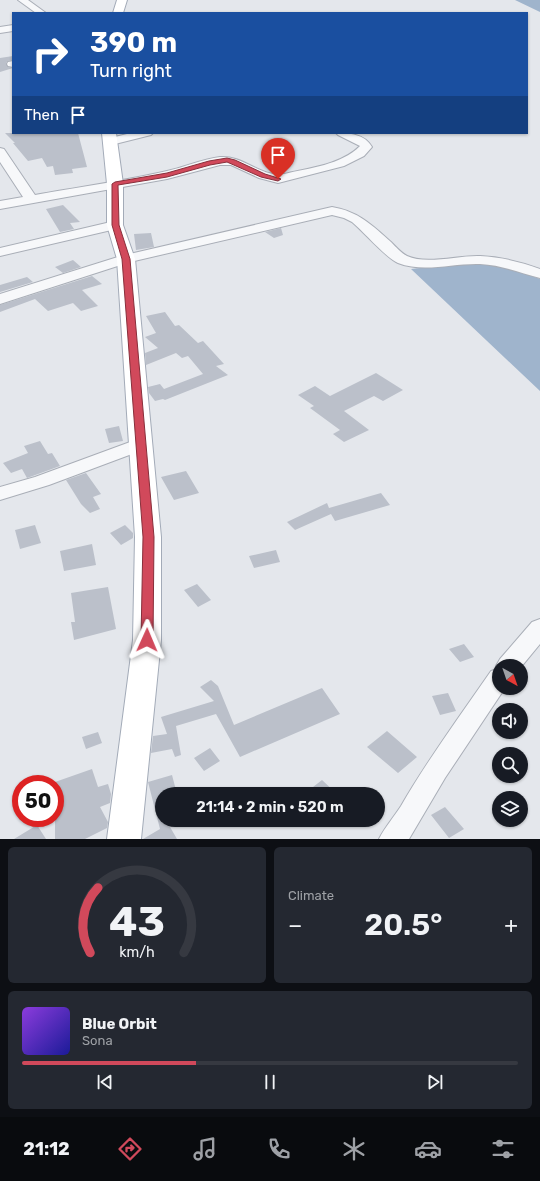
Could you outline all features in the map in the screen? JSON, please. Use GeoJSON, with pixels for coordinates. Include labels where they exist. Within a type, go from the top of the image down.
{"type":"FeatureCollection","features":[{"type":"Feature","properties":{"kind":"main road"},"geometry":{"type":"LineString","coordinates":[[118,12],[122,0]]}},
{"type":"Feature","properties":{"kind":"main road"},"geometry":{"type":"LineString","coordinates":[[110,137],[115,184],[115,225],[126,259],[148,537],[147,640],[124,839]]}},
{"type":"Feature","properties":{"kind":"street"},"geometry":{"type":"LineString","coordinates":[[22,0],[40,12]]}},
{"type":"Feature","properties":{"kind":"street"},"geometry":{"type":"LineString","coordinates":[[0,30],[12,28]]}},
{"type":"Feature","properties":{"kind":"street"},"geometry":{"type":"LineString","coordinates":[[110,137],[138,134]]}},
{"type":"Feature","properties":{"kind":"street"},"geometry":{"type":"LineString","coordinates":[[0,205],[31,198],[167,175],[209,163],[227,160],[233,161],[271,178],[284,178],[342,163],[362,153],[366,148],[364,143],[344,134]]}},
{"type":"Feature","properties":{"kind":"street"},"geometry":{"type":"LineString","coordinates":[[0,152],[10,169],[31,198]]}},
{"type":"Feature","properties":{"kind":"street"},"geometry":{"type":"LineString","coordinates":[[0,299],[126,259],[323,213],[340,211],[358,220],[396,255],[404,260],[421,263],[489,260],[510,264],[540,274]]}},
{"type":"Feature","properties":{"kind":"street"},"geometry":{"type":"LineString","coordinates":[[0,252],[115,225]]}},
{"type":"Feature","properties":{"kind":"street"},"geometry":{"type":"LineString","coordinates":[[0,494],[42,481],[141,444]]}},
{"type":"Feature","properties":{"kind":"street"},"geometry":{"type":"LineString","coordinates":[[514,659],[540,628]]}},
{"type":"Feature","properties":{"kind":"street"},"geometry":{"type":"LineString","coordinates":[[393,839],[408,818],[436,770],[492,688]]}},
{"type":"Feature","properties":{"kind":"water"},"geometry":{"type":"Polygon","coordinates":[[[515,0],[540,0],[540,12],[515,0]]]}},
{"type":"Feature","properties":{"kind":"water"},"geometry":{"type":"Polygon","coordinates":[[[472,262],[516,270],[540,279],[540,391],[411,269],[472,262]]]}},
{"type":"Feature","properties":{"kind":"building"},"geometry":{"type":"Polygon","coordinates":[[[12,56],[12,60],[6,63],[8,67],[12,68],[0,72],[0,58],[12,56]]]}},
{"type":"Feature","properties":{"kind":"building"},"geometry":{"type":"Polygon","coordinates":[[[5,133],[78,134],[87,167],[72,169],[73,173],[55,175],[53,166],[47,167],[42,158],[28,161],[13,143],[15,143],[5,133]]]}},
{"type":"Feature","properties":{"kind":"building"},"geometry":{"type":"Polygon","coordinates":[[[63,205],[80,222],[70,223],[74,229],[60,232],[46,209],[63,205]]]}},
{"type":"Feature","properties":{"kind":"building"},"geometry":{"type":"Polygon","coordinates":[[[281,228],[283,235],[274,238],[265,232],[281,228]]]}},
{"type":"Feature","properties":{"kind":"building"},"geometry":{"type":"Polygon","coordinates":[[[151,233],[154,247],[136,250],[134,234],[151,233]]]}},
{"type":"Feature","properties":{"kind":"building"},"geometry":{"type":"Polygon","coordinates":[[[73,260],[81,267],[63,273],[55,267],[73,260]]]}},
{"type":"Feature","properties":{"kind":"building"},"geometry":{"type":"Polygon","coordinates":[[[92,276],[102,284],[82,290],[98,306],[81,311],[73,303],[48,311],[35,299],[0,312],[0,305],[92,276]]]}},
{"type":"Feature","properties":{"kind":"building"},"geometry":{"type":"Polygon","coordinates":[[[27,277],[33,282],[0,292],[0,285],[27,277]]]}},
{"type":"Feature","properties":{"kind":"building"},"geometry":{"type":"Polygon","coordinates":[[[165,312],[175,326],[179,325],[198,343],[203,341],[224,364],[216,366],[228,375],[165,400],[155,401],[149,393],[148,387],[160,384],[164,389],[203,374],[188,356],[182,358],[176,353],[146,365],[145,353],[158,348],[145,337],[156,333],[146,316],[165,312]]]}},
{"type":"Feature","properties":{"kind":"building"},"geometry":{"type":"Polygon","coordinates":[[[376,373],[403,390],[383,401],[374,396],[344,411],[369,430],[344,442],[333,434],[340,430],[310,408],[314,406],[298,395],[315,386],[330,396],[376,373]]]}},
{"type":"Feature","properties":{"kind":"building"},"geometry":{"type":"Polygon","coordinates":[[[119,426],[123,441],[109,443],[105,429],[119,426]]]}},
{"type":"Feature","properties":{"kind":"building"},"geometry":{"type":"Polygon","coordinates":[[[40,441],[48,454],[52,453],[60,466],[27,478],[22,469],[11,473],[3,463],[28,453],[24,446],[40,441]]]}},
{"type":"Feature","properties":{"kind":"building"},"geometry":{"type":"Polygon","coordinates":[[[186,471],[199,493],[174,500],[161,477],[186,471]]]}},
{"type":"Feature","properties":{"kind":"building"},"geometry":{"type":"Polygon","coordinates":[[[86,473],[101,494],[93,497],[100,509],[90,513],[81,504],[66,480],[86,473]]]}},
{"type":"Feature","properties":{"kind":"building"},"geometry":{"type":"Polygon","coordinates":[[[381,493],[390,505],[335,521],[331,514],[295,530],[287,522],[327,503],[329,508],[381,493]]]}},
{"type":"Feature","properties":{"kind":"building"},"geometry":{"type":"Polygon","coordinates":[[[35,525],[41,543],[20,549],[15,530],[35,525]]]}},
{"type":"Feature","properties":{"kind":"building"},"geometry":{"type":"Polygon","coordinates":[[[125,525],[133,533],[133,538],[121,545],[110,533],[125,525]]]}},
{"type":"Feature","properties":{"kind":"building"},"geometry":{"type":"Polygon","coordinates":[[[92,544],[96,565],[64,571],[60,551],[92,544]]]}},
{"type":"Feature","properties":{"kind":"building"},"geometry":{"type":"Polygon","coordinates":[[[276,550],[280,562],[254,568],[249,556],[276,550]]]}},
{"type":"Feature","properties":{"kind":"building"},"geometry":{"type":"Polygon","coordinates":[[[197,584],[211,600],[198,607],[184,590],[197,584]]]}},
{"type":"Feature","properties":{"kind":"building"},"geometry":{"type":"Polygon","coordinates":[[[108,587],[116,629],[74,640],[71,622],[75,622],[71,593],[108,587]]]}},
{"type":"Feature","properties":{"kind":"building"},"geometry":{"type":"Polygon","coordinates":[[[464,644],[474,657],[460,662],[449,649],[464,644]]]}},
{"type":"Feature","properties":{"kind":"building"},"geometry":{"type":"Polygon","coordinates":[[[211,680],[218,686],[234,725],[322,688],[340,714],[240,757],[216,714],[176,726],[181,755],[175,757],[172,749],[151,753],[153,736],[167,734],[161,717],[214,701],[200,687],[211,680]]]}},
{"type":"Feature","properties":{"kind":"building"},"geometry":{"type":"Polygon","coordinates":[[[448,693],[456,711],[440,715],[432,696],[448,693]]]}},
{"type":"Feature","properties":{"kind":"building"},"geometry":{"type":"Polygon","coordinates":[[[387,731],[417,757],[398,773],[367,747],[387,731]]]}},
{"type":"Feature","properties":{"kind":"building"},"geometry":{"type":"Polygon","coordinates":[[[98,732],[102,743],[86,749],[82,737],[98,732]]]}},
{"type":"Feature","properties":{"kind":"building"},"geometry":{"type":"Polygon","coordinates":[[[210,748],[220,761],[204,771],[194,758],[210,748]]]}},
{"type":"Feature","properties":{"kind":"building"},"geometry":{"type":"Polygon","coordinates":[[[92,769],[98,787],[108,784],[111,794],[110,803],[100,807],[108,822],[107,828],[85,839],[55,839],[55,827],[64,827],[64,779],[92,769]]]}},
{"type":"Feature","properties":{"kind":"building"},"geometry":{"type":"Polygon","coordinates":[[[172,775],[175,787],[155,787],[155,809],[148,782],[172,775]]]}},
{"type":"Feature","properties":{"kind":"building"},"geometry":{"type":"Polygon","coordinates":[[[322,780],[330,787],[313,787],[322,780]]]}},
{"type":"Feature","properties":{"kind":"building"},"geometry":{"type":"Polygon","coordinates":[[[445,807],[464,829],[449,838],[431,815],[445,807]]]}},
{"type":"Feature","properties":{"kind":"building"},"geometry":{"type":"Polygon","coordinates":[[[34,827],[38,827],[46,839],[14,839],[34,827]]]}},
{"type":"Feature","properties":{"kind":"building"},"geometry":{"type":"Polygon","coordinates":[[[159,827],[170,827],[177,839],[143,839],[160,829],[159,827]]]}},
{"type":"Feature","properties":{"kind":"route"},"geometry":{"type":"LineString","coordinates":[[147,640],[148,537],[126,259],[115,225],[115,184],[167,175],[209,163],[227,160],[233,161],[263,176],[278,179]]}}]}
